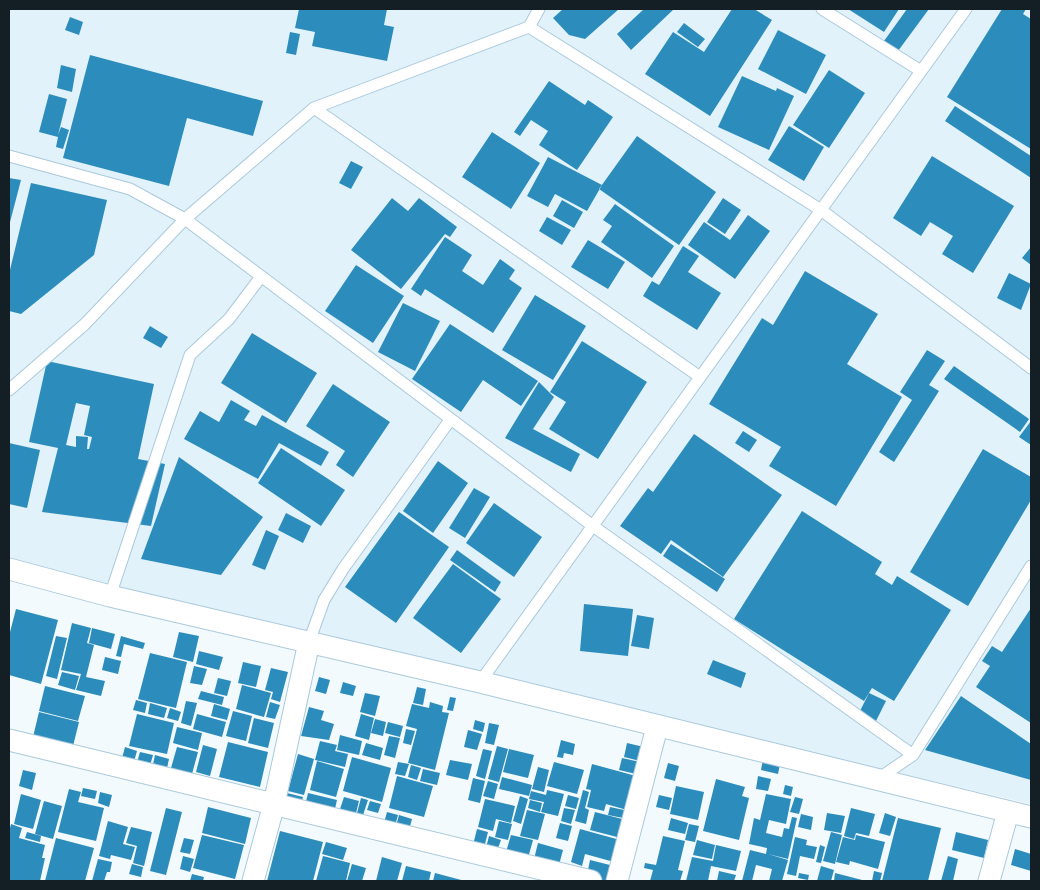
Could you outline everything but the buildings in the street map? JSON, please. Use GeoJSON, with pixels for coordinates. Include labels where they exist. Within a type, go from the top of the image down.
{"type":"FeatureCollection","features":[{"type":"Feature","properties":{"kind":"street"},"geometry":{"type":"LineString","coordinates":[[9,569],[110,596],[480,682],[1031,817]]}},
{"type":"Feature","properties":{"kind":"street"},"geometry":{"type":"LineString","coordinates":[[253,881],[274,804],[309,642]]}},
{"type":"Feature","properties":{"kind":"street"},"geometry":{"type":"LineString","coordinates":[[617,881],[657,726]]}},
{"type":"Feature","properties":{"kind":"street"},"geometry":{"type":"LineString","coordinates":[[9,740],[591,881]]}},
{"type":"Feature","properties":{"kind":"street"},"geometry":{"type":"LineString","coordinates":[[990,881],[1008,812]]}},
{"type":"Feature","properties":{"kind":"lane"},"geometry":{"type":"LineString","coordinates":[[9,390],[85,324],[184,219],[314,108],[529,27],[539,9]]}},
{"type":"Feature","properties":{"kind":"lane"},"geometry":{"type":"LineString","coordinates":[[822,9],[921,72]]}},
{"type":"Feature","properties":{"kind":"lane"},"geometry":{"type":"LineString","coordinates":[[480,682],[966,9]]}},
{"type":"Feature","properties":{"kind":"lane"},"geometry":{"type":"LineString","coordinates":[[529,27],[820,210],[1031,368]]}},
{"type":"Feature","properties":{"kind":"lane"},"geometry":{"type":"LineString","coordinates":[[314,108],[700,377]]}},
{"type":"Feature","properties":{"kind":"lane"},"geometry":{"type":"LineString","coordinates":[[9,156],[130,189],[184,219],[260,278],[593,526],[913,755]]}},
{"type":"Feature","properties":{"kind":"lane"},"geometry":{"type":"LineString","coordinates":[[110,596],[190,355],[229,319],[260,278]]}},
{"type":"Feature","properties":{"kind":"lane"},"geometry":{"type":"LineString","coordinates":[[309,642],[324,600],[343,569],[450,420]]}},
{"type":"Feature","properties":{"kind":"lane"},"geometry":{"type":"LineString","coordinates":[[878,780],[913,755],[1031,566]]}},
{"type":"Feature","properties":{"kind":"shaded area"},"geometry":{"type":"Polygon","coordinates":[[[9,9],[1031,9],[1031,804],[9,563],[9,9]]]}}]}
